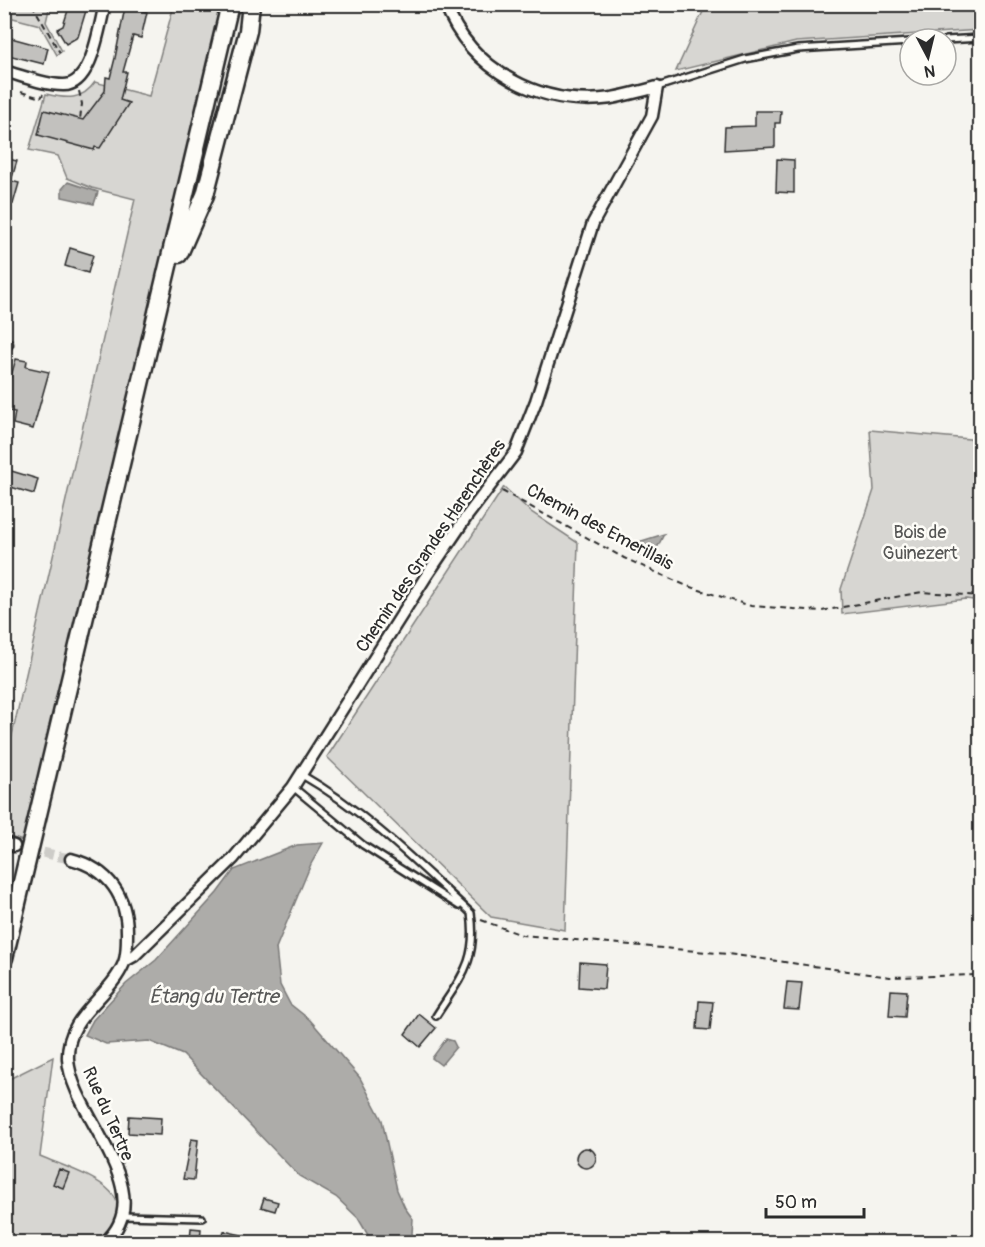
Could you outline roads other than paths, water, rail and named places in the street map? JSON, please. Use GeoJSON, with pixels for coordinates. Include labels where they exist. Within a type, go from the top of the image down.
{"type":"FeatureCollection","features":[{"type":"Feature","properties":{"kind":"main road"},"geometry":{"type":"LineString","coordinates":[[4,958],[230,4]]}},
{"type":"Feature","properties":{"kind":"main road"},"geometry":{"type":"LineString","coordinates":[[164,287],[206,195],[248,31],[251,4]]}},
{"type":"Feature","properties":{"kind":"street"},"geometry":{"type":"LineString","coordinates":[[4,71],[65,85],[77,82],[86,73],[105,4]]}},
{"type":"Feature","properties":{"kind":"street"},"geometry":{"type":"LineString","coordinates":[[445,4],[453,26],[489,67],[541,93],[591,99],[612,98],[657,87]]}},
{"type":"Feature","properties":{"kind":"street","name":"Chemin des Grandes Harenchères"},"geometry":{"type":"LineString","coordinates":[[125,961],[134,956],[233,859],[302,775],[425,578],[491,485],[504,471],[524,435],[593,222],[652,116],[657,87]]}},
{"type":"Feature","properties":{"kind":"street"},"geometry":{"type":"LineString","coordinates":[[71,859],[100,872],[121,895],[127,926],[125,961]]}},
{"type":"Feature","properties":{"kind":"street","name":"Rue du Tertre"},"geometry":{"type":"LineString","coordinates":[[122,1216],[123,1187],[73,1081],[68,1053],[76,1024],[125,961]]}},
{"type":"Feature","properties":{"kind":"street"},"geometry":{"type":"LineString","coordinates":[[105,1242],[114,1232],[122,1216]]}},
{"type":"Feature","properties":{"kind":"lane"},"geometry":{"type":"LineString","coordinates":[[958,39],[981,38]]}},
{"type":"Feature","properties":{"kind":"lane"},"geometry":{"type":"LineString","coordinates":[[657,87],[745,59],[798,49],[898,43]]}},
{"type":"Feature","properties":{"kind":"lane"},"geometry":{"type":"LineString","coordinates":[[302,775],[320,785],[386,835],[471,913],[474,937],[470,960],[436,1016]]}},
{"type":"Feature","properties":{"kind":"lane"},"geometry":{"type":"LineString","coordinates":[[292,787],[363,845],[471,913]]}},
{"type":"Feature","properties":{"kind":"lane"},"geometry":{"type":"LineString","coordinates":[[122,1216],[202,1218]]}},
{"type":"Feature","properties":{"kind":"water"},"geometry":{"type":"Polygon","coordinates":[[[68,182],[98,192],[94,204],[62,197],[62,189],[68,182]]]}},
{"type":"Feature","properties":{"kind":"water"},"geometry":{"type":"Polygon","coordinates":[[[664,534],[653,556],[648,560],[633,552],[638,542],[664,534]]]}},
{"type":"Feature","properties":{"kind":"water","name":"Étang du Tertre"},"geometry":{"type":"Polygon","coordinates":[[[323,843],[311,864],[276,948],[280,985],[290,1004],[310,1020],[360,1078],[382,1120],[397,1190],[413,1219],[412,1234],[418,1242],[372,1242],[358,1218],[336,1197],[299,1176],[183,1055],[149,1041],[106,1044],[85,1035],[93,1020],[126,984],[156,960],[217,893],[234,870],[297,845],[323,843]]]}},
{"type":"Feature","properties":{"kind":"water"},"geometry":{"type":"Polygon","coordinates":[[[446,1039],[453,1041],[456,1047],[441,1065],[432,1058],[446,1039]]]}},
{"type":"Feature","properties":{"kind":"tunnel"},"geometry":{"type":"LineString","coordinates":[[14,846],[71,859]]}},
{"type":"Feature","properties":{"kind":"park label","name":"Bois de Guinezert"},"geometry":{"type":"Point","coordinates":[920,542]}}]}
